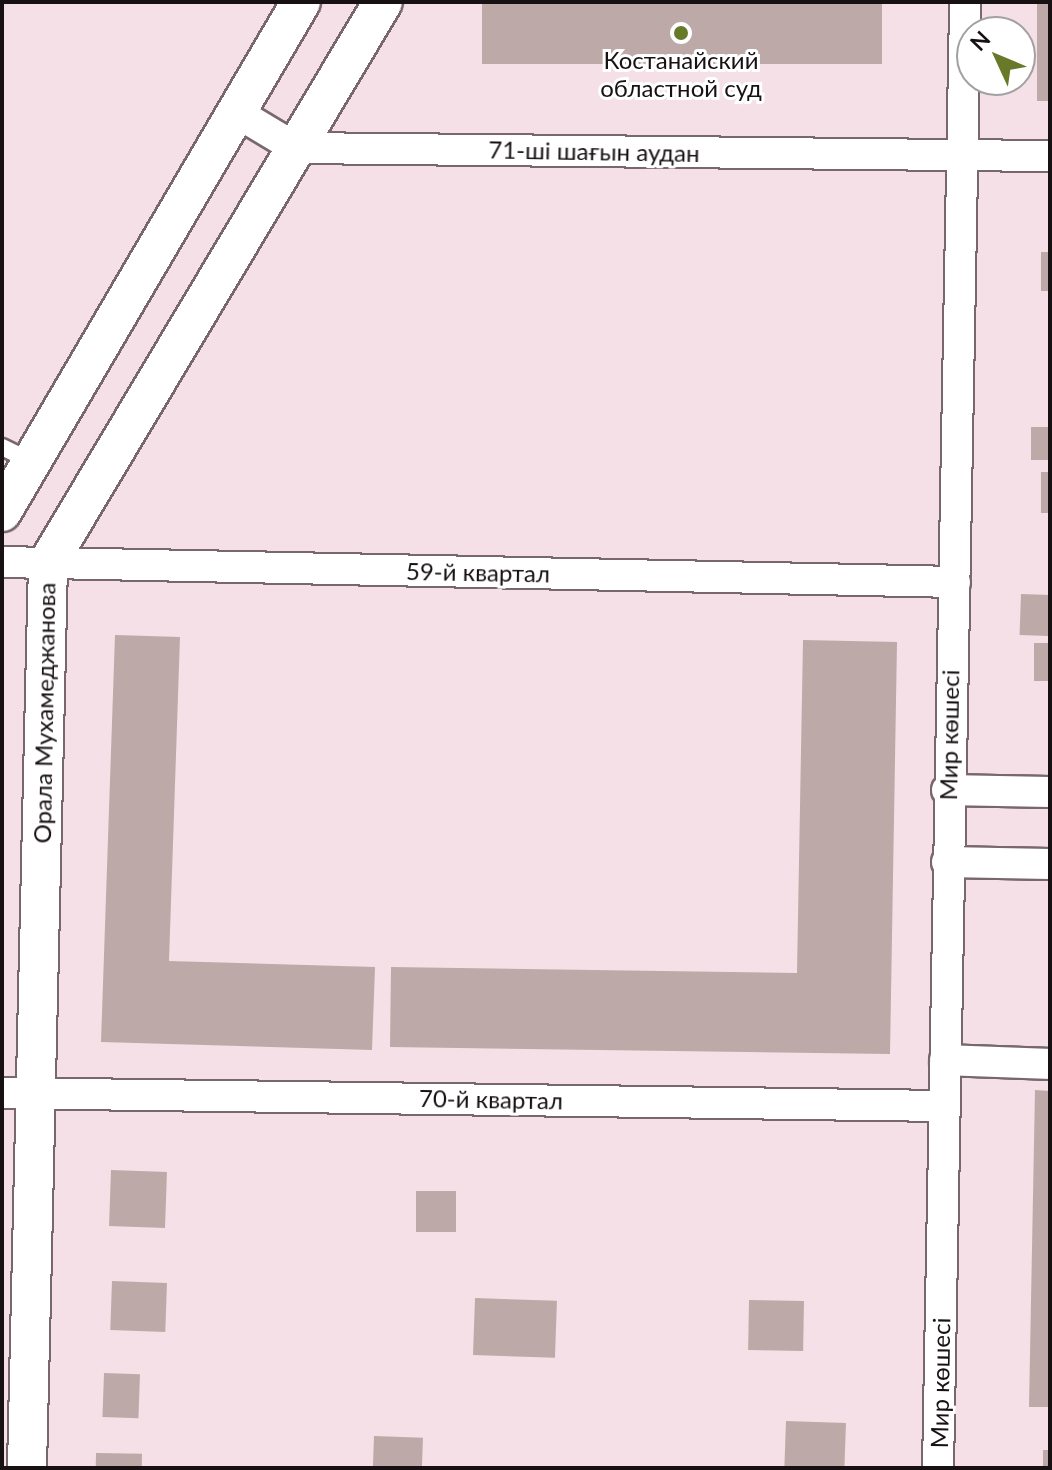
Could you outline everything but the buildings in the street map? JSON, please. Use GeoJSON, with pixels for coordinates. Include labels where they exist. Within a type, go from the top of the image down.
{"type":"FeatureCollection","features":[{"type":"Feature","properties":{"kind":"street"},"geometry":{"type":"LineString","coordinates":[[2,512],[16,454],[236,112],[301,2]]}},
{"type":"Feature","properties":{"kind":"street","name":"Орала Мухамеджанова"},"geometry":{"type":"LineString","coordinates":[[27,1468],[19,1093],[48,563],[383,2]]}},
{"type":"Feature","properties":{"kind":"street","name":"Мир көшесі"},"geometry":{"type":"LineString","coordinates":[[938,1468],[947,790],[955,582],[965,2]]}},
{"type":"Feature","properties":{"kind":"street"},"geometry":{"type":"LineString","coordinates":[[236,112],[296,148]]}},
{"type":"Feature","properties":{"kind":"street","name":"71-ші шағын аудан"},"geometry":{"type":"LineString","coordinates":[[296,148],[1050,156]]}},
{"type":"Feature","properties":{"kind":"street","name":"59-й квартал"},"geometry":{"type":"LineString","coordinates":[[2,562],[955,582]]}},
{"type":"Feature","properties":{"kind":"street"},"geometry":{"type":"LineString","coordinates":[[947,790],[1050,792]]}},
{"type":"Feature","properties":{"kind":"street"},"geometry":{"type":"LineString","coordinates":[[947,862],[1050,864]]}},
{"type":"Feature","properties":{"kind":"street"},"geometry":{"type":"LineString","coordinates":[[945,1060],[1050,1064]]}},
{"type":"Feature","properties":{"kind":"street","name":"70-й квартал"},"geometry":{"type":"LineString","coordinates":[[19,1093],[945,1106]]}},
{"type":"Feature","properties":{"kind":"place","name":"Костанайский областной суд"},"geometry":{"type":"Point","coordinates":[681,33]}}]}
